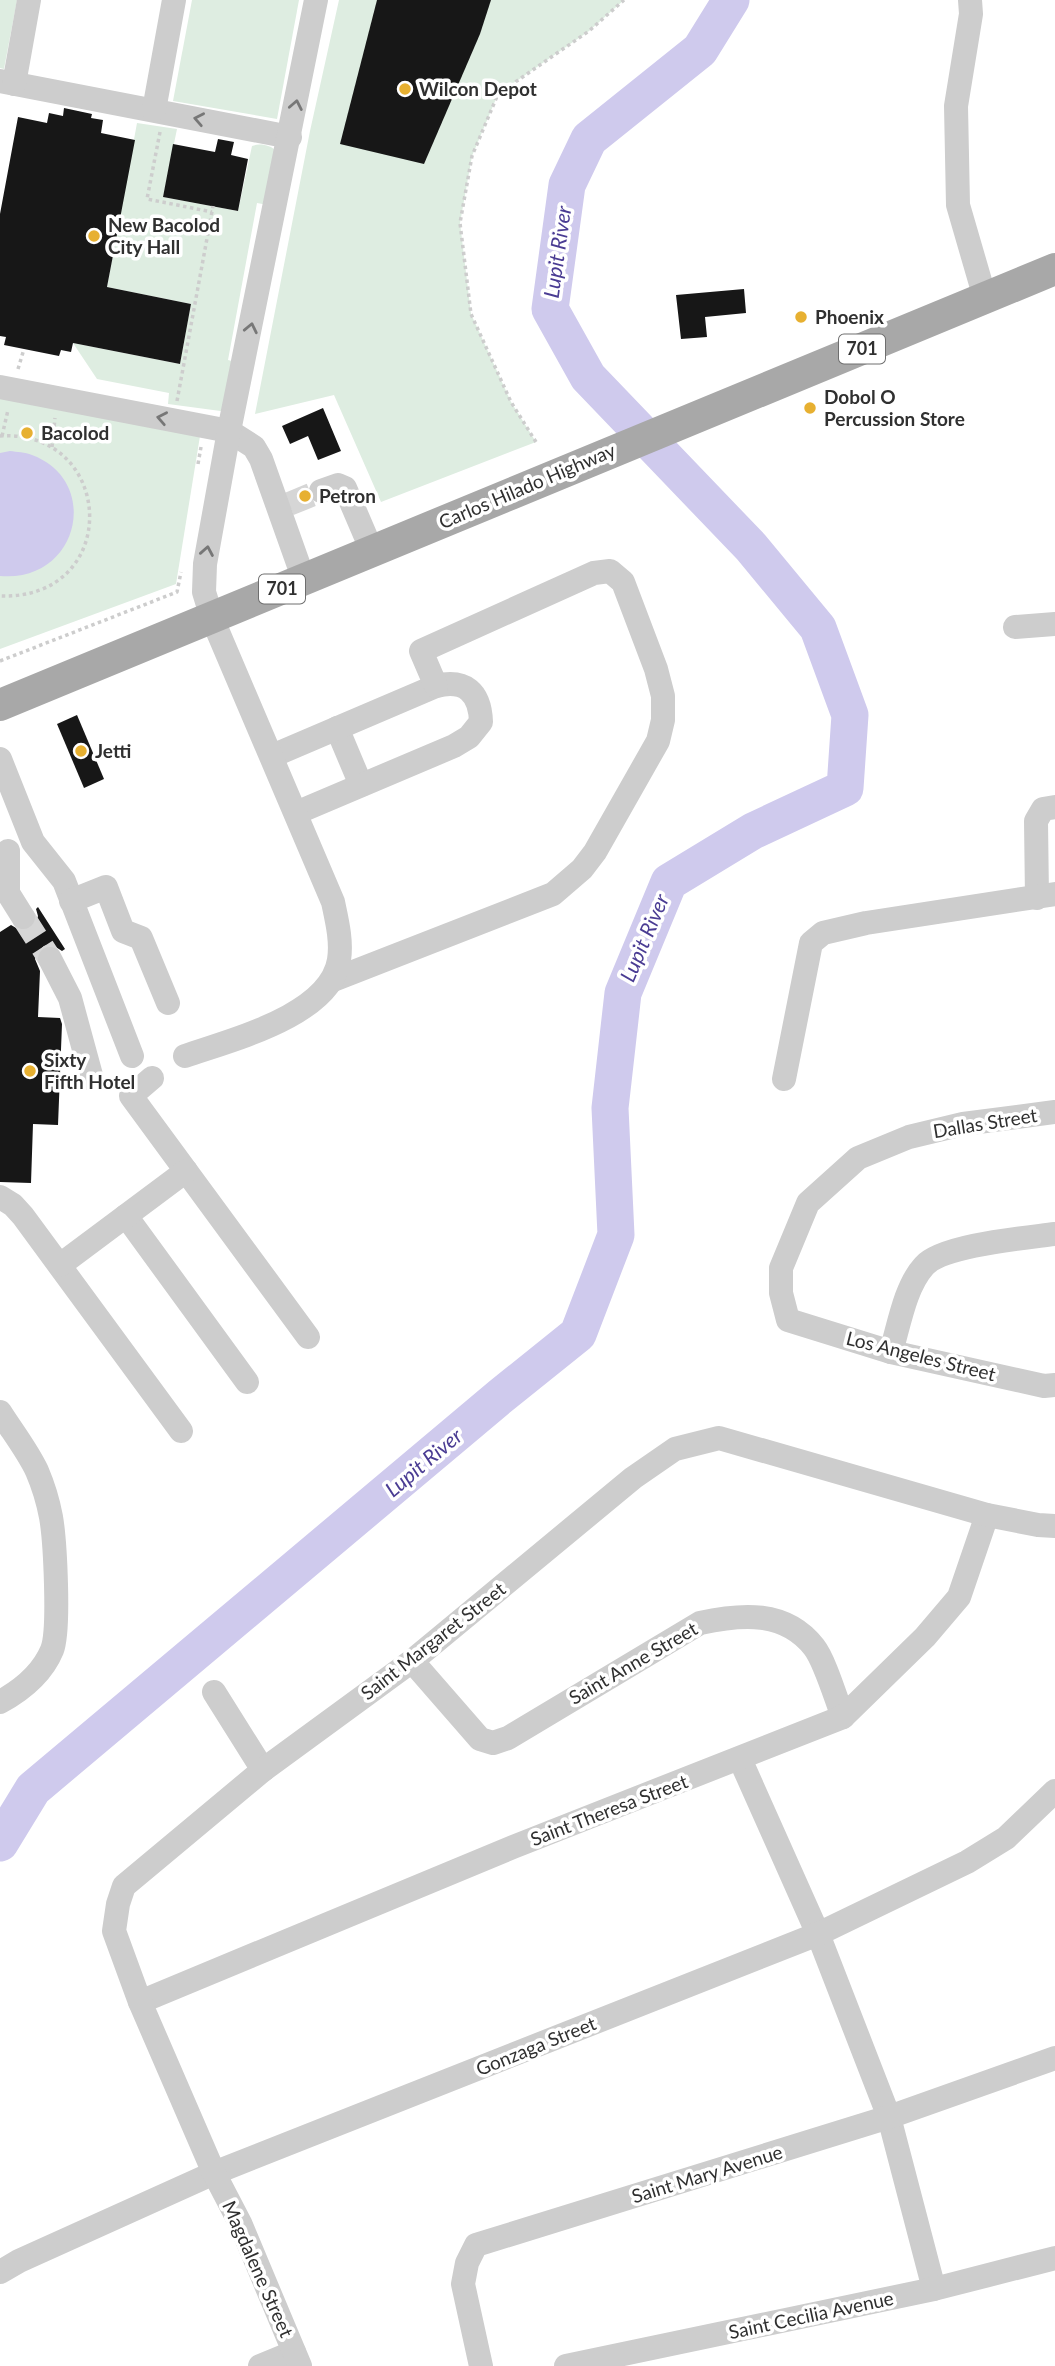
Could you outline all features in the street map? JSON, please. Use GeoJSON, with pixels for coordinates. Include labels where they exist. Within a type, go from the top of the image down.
{"type":"FeatureCollection","features":[{"type":"Feature","properties":{"kind":"main road","name":"Carlos Hilado Highway"},"geometry":{"type":"LineString","coordinates":[[0,705],[1055,269]]}},
{"type":"Feature","properties":{"kind":"street"},"geometry":{"type":"LineString","coordinates":[[29,0],[7,82],[290,137]]}},
{"type":"Feature","properties":{"kind":"street"},"geometry":{"type":"LineString","coordinates":[[159,111],[174,0]]}},
{"type":"Feature","properties":{"kind":"street"},"geometry":{"type":"LineString","coordinates":[[185,1056],[286,1017],[320,995],[332,980],[339,961],[339,933],[333,902],[212,618],[204,592],[205,564],[229,431],[316,0]]}},
{"type":"Feature","properties":{"kind":"street"},"geometry":{"type":"LineString","coordinates":[[970,0],[971,14],[956,106],[958,205],[985,298]]}},
{"type":"Feature","properties":{"kind":"street"},"geometry":{"type":"LineString","coordinates":[[0,387],[229,431],[254,447],[261,459],[284,506],[304,580]]}},
{"type":"Feature","properties":{"kind":"street"},"geometry":{"type":"LineString","coordinates":[[321,491],[338,485],[345,488],[372,551]]}},
{"type":"Feature","properties":{"kind":"street"},"geometry":{"type":"LineString","coordinates":[[332,980],[553,894],[570,881],[595,852],[658,741],[663,720],[663,696],[656,670],[623,582],[610,571],[594,573],[421,651],[436,686]]}},
{"type":"Feature","properties":{"kind":"street"},"geometry":{"type":"LineString","coordinates":[[1015,627],[1055,624]]}},
{"type":"Feature","properties":{"kind":"street"},"geometry":{"type":"LineString","coordinates":[[272,756],[436,686],[451,683],[463,685],[472,693],[480,708],[481,722],[469,737],[454,746],[296,813]]}},
{"type":"Feature","properties":{"kind":"street"},"geometry":{"type":"LineString","coordinates":[[337,728],[361,785]]}},
{"type":"Feature","properties":{"kind":"street"},"geometry":{"type":"LineString","coordinates":[[0,759],[33,842],[64,881],[132,1056]]}},
{"type":"Feature","properties":{"kind":"street"},"geometry":{"type":"LineString","coordinates":[[784,1079],[811,943],[823,933],[866,923],[1046,896],[1036,821],[1044,809],[1055,807]]}},
{"type":"Feature","properties":{"kind":"street"},"geometry":{"type":"LineString","coordinates":[[23,917],[8,893],[4,851],[33,842]]}},
{"type":"Feature","properties":{"kind":"street"},"geometry":{"type":"LineString","coordinates":[[71,901],[106,887],[123,931],[141,938],[168,1003]]}},
{"type":"Feature","properties":{"kind":"street"},"geometry":{"type":"LineString","coordinates":[[50,959],[70,998],[92,1079]]}},
{"type":"Feature","properties":{"kind":"street"},"geometry":{"type":"LineString","coordinates":[[152,1078],[131,1096],[308,1337]]}},
{"type":"Feature","properties":{"kind":"street","name":"Dallas Street"},"geometry":{"type":"LineString","coordinates":[[788,1320],[780,1293],[780,1268],[808,1203],[858,1158],[909,1137],[963,1124],[1055,1112]]}},
{"type":"Feature","properties":{"kind":"street"},"geometry":{"type":"LineString","coordinates":[[60,1265],[186,1171]]}},
{"type":"Feature","properties":{"kind":"street"},"geometry":{"type":"LineString","coordinates":[[0,1197],[13,1205],[23,1216],[181,1431]]}},
{"type":"Feature","properties":{"kind":"street"},"geometry":{"type":"LineString","coordinates":[[126,1216],[247,1382]]}},
{"type":"Feature","properties":{"kind":"street"},"geometry":{"type":"LineString","coordinates":[[891,1352],[912,1284],[925,1264],[967,1246],[1055,1234]]}},
{"type":"Feature","properties":{"kind":"street","name":"Los Angeles Street"},"geometry":{"type":"LineString","coordinates":[[788,1320],[891,1352],[1044,1386],[1055,1385]]}},
{"type":"Feature","properties":{"kind":"street"},"geometry":{"type":"LineString","coordinates":[[0,1412],[36,1469],[45,1493],[51,1520],[57,1620],[53,1648],[38,1673],[21,1689],[0,1702]]}},
{"type":"Feature","properties":{"kind":"street","name":"Saint Margaret Street"},"geometry":{"type":"LineString","coordinates":[[214,2173],[141,2002],[114,1931],[124,1886],[263,1770],[412,1661],[634,1478],[675,1449],[719,1438],[987,1515],[1055,1526]]}},
{"type":"Feature","properties":{"kind":"street","name":"Saint Theresa Street"},"geometry":{"type":"LineString","coordinates":[[141,2002],[513,1847],[844,1717],[925,1637],[959,1597],[987,1515]]}},
{"type":"Feature","properties":{"kind":"street","name":"Saint Anne Street"},"geometry":{"type":"LineString","coordinates":[[412,1661],[480,1739],[494,1743],[508,1738],[700,1623],[756,1615],[796,1629],[815,1648],[844,1717]]}},
{"type":"Feature","properties":{"kind":"street"},"geometry":{"type":"LineString","coordinates":[[214,1692],[263,1770]]}},
{"type":"Feature","properties":{"kind":"street"},"geometry":{"type":"LineString","coordinates":[[740,1759],[818,1934],[889,2117],[934,2289]]}},
{"type":"Feature","properties":{"kind":"street","name":"Gonzaga Street"},"geometry":{"type":"LineString","coordinates":[[0,2272],[214,2173],[818,1934],[968,1862],[1006,1838],[1055,1791]]}},
{"type":"Feature","properties":{"kind":"street","name":"Saint Mary Avenue"},"geometry":{"type":"LineString","coordinates":[[481,2366],[463,2284],[467,2263],[476,2245],[889,2117],[1055,2058]]}},
{"type":"Feature","properties":{"kind":"street","name":"Magdalene Street"},"geometry":{"type":"LineString","coordinates":[[214,2173],[240,2223],[297,2359]]}},
{"type":"Feature","properties":{"kind":"street","name":"Saint Cecilia Avenue"},"geometry":{"type":"LineString","coordinates":[[566,2366],[934,2289],[1055,2258]]}},
{"type":"Feature","properties":{"kind":"street"},"geometry":{"type":"LineString","coordinates":[[260,2366],[297,2359]]}},
{"type":"Feature","properties":{"kind":"path"},"geometry":{"type":"LineString","coordinates":[[536,442],[511,402],[471,314],[460,223],[472,156],[498,94],[589,31],[624,0]]}},
{"type":"Feature","properties":{"kind":"path"},"geometry":{"type":"LineString","coordinates":[[159,111],[147,199],[212,212]]}},
{"type":"Feature","properties":{"kind":"path"},"geometry":{"type":"LineString","coordinates":[[173,420],[213,206]]}},
{"type":"Feature","properties":{"kind":"path"},"geometry":{"type":"LineString","coordinates":[[52,447],[57,398]]}},
{"type":"Feature","properties":{"kind":"path"},"geometry":{"type":"LineString","coordinates":[[0,436],[28,437],[52,447],[71,463],[84,484],[90,508],[89,533],[80,557],[64,576],[44,590],[19,597],[0,596]]}},
{"type":"Feature","properties":{"kind":"path"},"geometry":{"type":"LineString","coordinates":[[0,661],[177,592]]}},
{"type":"Feature","properties":{"kind":"green space"},"geometry":{"type":"Polygon","coordinates":[[[0,0],[17,0],[4,69],[0,68],[0,0]]]}},
{"type":"Feature","properties":{"kind":"green space"},"geometry":{"type":"Polygon","coordinates":[[[192,0],[299,0],[277,119],[173,101],[192,0]]]}},
{"type":"Feature","properties":{"kind":"green space"},"geometry":{"type":"Polygon","coordinates":[[[339,0],[624,0],[589,31],[498,94],[472,156],[460,223],[471,314],[511,402],[536,442],[381,502],[334,395],[255,414],[310,131],[339,0]]]}},
{"type":"Feature","properties":{"kind":"green space"},"geometry":{"type":"Polygon","coordinates":[[[137,123],[177,129],[163,197],[238,211],[252,146],[265,145],[276,151],[268,205],[257,203],[228,360],[239,363],[228,412],[168,404],[169,393],[97,379],[73,343],[180,364],[191,304],[107,287],[137,123]]]}},
{"type":"Feature","properties":{"kind":"green space"},"geometry":{"type":"Polygon","coordinates":[[[0,395],[200,436],[176,584],[0,649],[0,395]]]}},
{"type":"Feature","properties":{"kind":"shaded area"},"geometry":{"type":"Polygon","coordinates":[[[10,451],[32,455],[54,468],[68,486],[73,507],[72,528],[63,548],[48,564],[27,574],[0,576],[0,453],[10,451]]]}},
{"type":"Feature","properties":{"kind":"building","name":"Wilcon Depot"},"geometry":{"type":"Polygon","coordinates":[[[377,0],[491,0],[480,34],[424,164],[340,144],[377,0]]]}},
{"type":"Feature","properties":{"kind":"building","name":"New Bacolod City Hall"},"geometry":{"type":"Polygon","coordinates":[[[64,108],[92,114],[91,118],[103,120],[101,133],[135,140],[107,287],[191,304],[180,364],[73,343],[71,352],[61,350],[59,356],[4,345],[6,337],[0,336],[0,214],[18,117],[47,123],[49,113],[63,116],[64,108]]]}},
{"type":"Feature","properties":{"kind":"building"},"geometry":{"type":"Polygon","coordinates":[[[218,139],[234,142],[231,155],[248,159],[238,211],[163,197],[173,144],[215,152],[218,139]]]}},
{"type":"Feature","properties":{"kind":"building"},"geometry":{"type":"Polygon","coordinates":[[[744,289],[746,313],[705,317],[707,337],[681,339],[676,295],[744,289]]]}},
{"type":"Feature","properties":{"kind":"building"},"geometry":{"type":"Polygon","coordinates":[[[323,408],[341,451],[318,460],[308,436],[290,444],[282,426],[323,408]]]}},
{"type":"Feature","properties":{"kind":"building","name":"Jetti"},"geometry":{"type":"Polygon","coordinates":[[[77,715],[104,779],[84,788],[57,724],[77,715]]]}},
{"type":"Feature","properties":{"kind":"building","name":"Sixty Fifth Hotel"},"geometry":{"type":"Polygon","coordinates":[[[38,907],[65,949],[62,951],[51,944],[44,946],[37,952],[35,959],[40,971],[38,1017],[60,1018],[62,1024],[58,1125],[33,1124],[31,1183],[0,1182],[0,932],[11,925],[23,932],[31,929],[36,923],[38,907]]]}},
{"type":"Feature","properties":{"kind":"waterway","name":"Lupit River"},"geometry":{"type":"LineString","coordinates":[[0,1843],[33,1789],[578,1334],[616,1235],[610,1108],[623,993],[669,882],[753,831],[845,788],[850,715],[818,628],[751,547],[588,377],[550,309],[567,185],[589,139],[700,50],[731,0]]}},
{"type":"Feature","properties":{"kind":"tunnel"},"geometry":{"type":"LineString","coordinates":[[289,504],[321,491]]}},
{"type":"Feature","properties":{"kind":"tunnel"},"geometry":{"type":"LineString","coordinates":[[23,917],[50,959]]}},
{"type":"Feature","properties":{"kind":"place","name":"Wilcon Depot"},"geometry":{"type":"Point","coordinates":[405,89]}},
{"type":"Feature","properties":{"kind":"place","name":"New Bacolod City Hall"},"geometry":{"type":"Point","coordinates":[94,236]}},
{"type":"Feature","properties":{"kind":"place","name":"Phoenix"},"geometry":{"type":"Point","coordinates":[801,317]}},
{"type":"Feature","properties":{"kind":"place","name":"Dobol O Percussion Store"},"geometry":{"type":"Point","coordinates":[810,408]}},
{"type":"Feature","properties":{"kind":"place","name":"Bacolod"},"geometry":{"type":"Point","coordinates":[27,433]}},
{"type":"Feature","properties":{"kind":"place","name":"Petron"},"geometry":{"type":"Point","coordinates":[305,496]}},
{"type":"Feature","properties":{"kind":"place","name":"Jetti"},"geometry":{"type":"Point","coordinates":[81,751]}},
{"type":"Feature","properties":{"kind":"place","name":"Sixty Fifth Hotel"},"geometry":{"type":"Point","coordinates":[30,1071]}}]}
